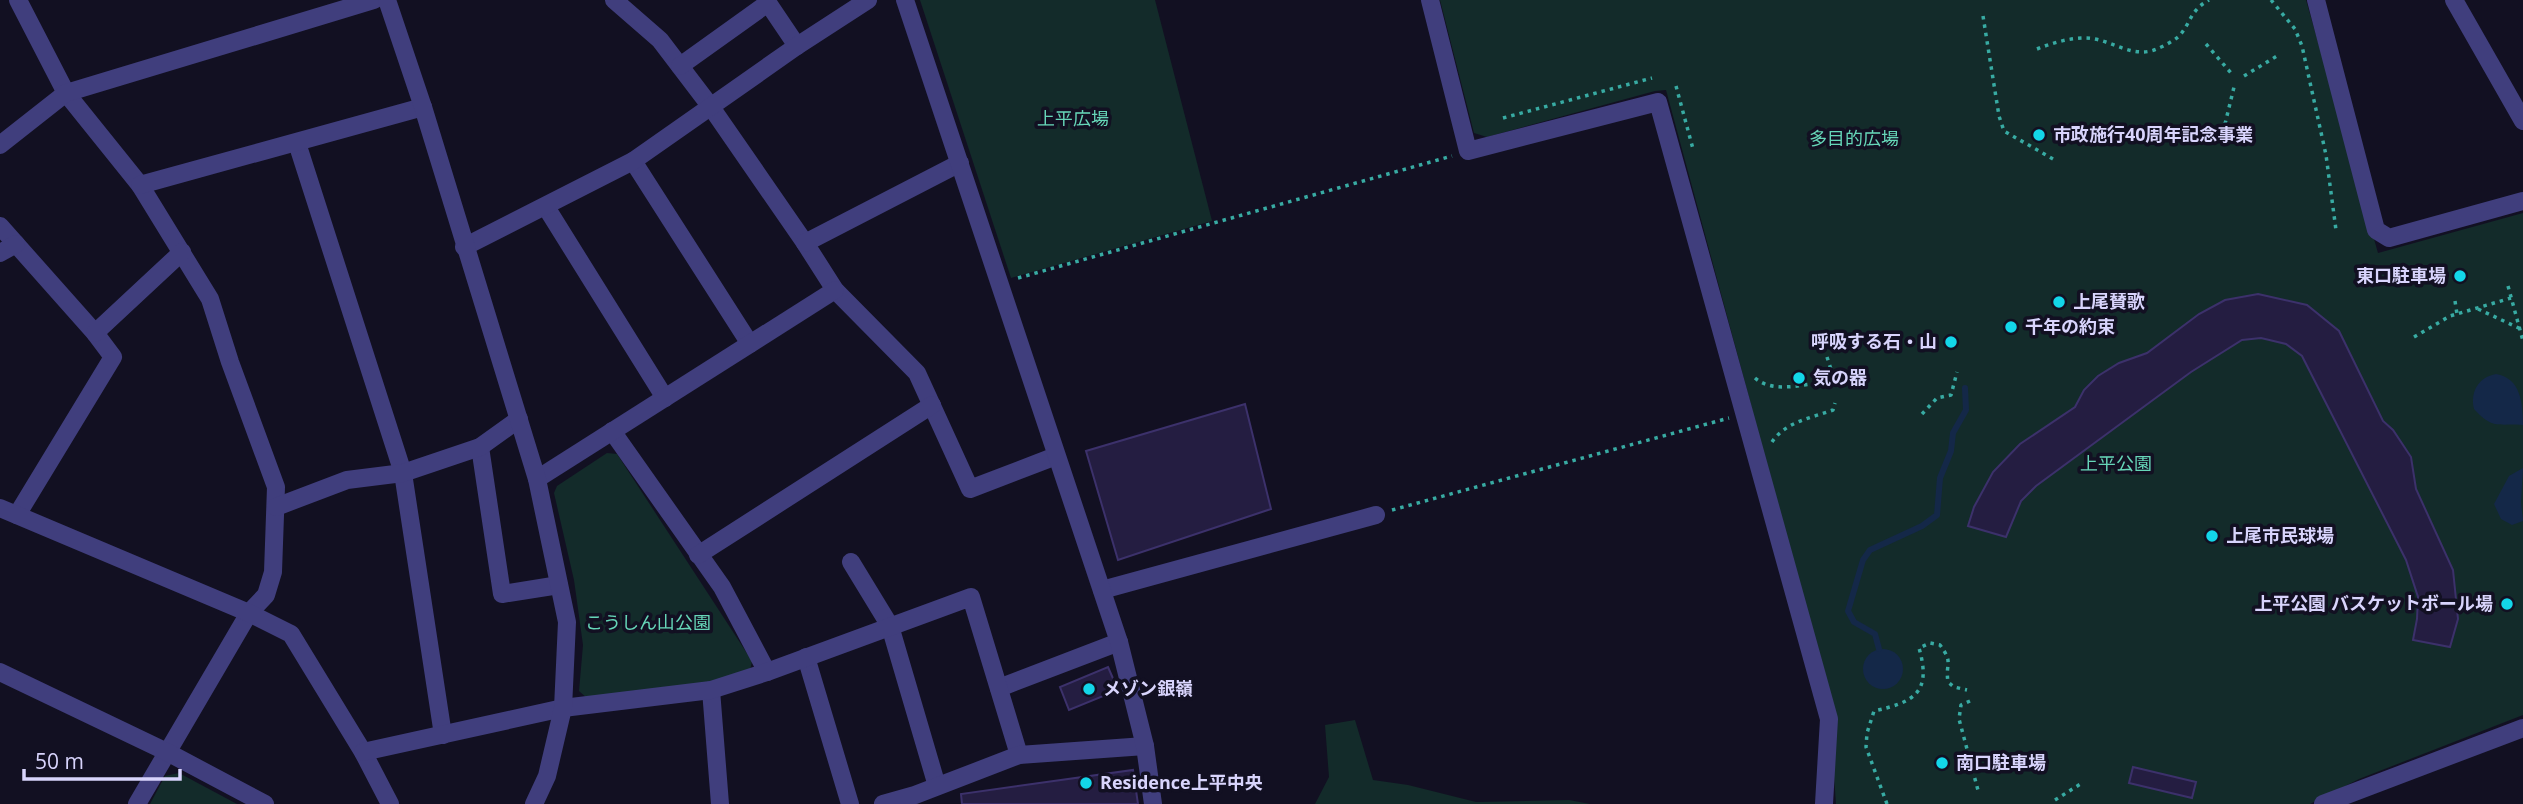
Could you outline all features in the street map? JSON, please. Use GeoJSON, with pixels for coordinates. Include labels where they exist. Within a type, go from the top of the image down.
{"type":"FeatureCollection","features":[{"type":"Feature","properties":{"kind":"street"},"geometry":{"type":"LineString","coordinates":[[18,0],[66,93],[140,185],[211,299],[230,362],[276,487],[273,572],[266,595],[249,613],[137,804]]}},
{"type":"Feature","properties":{"kind":"street"},"geometry":{"type":"LineString","coordinates":[[0,145],[66,93],[374,0]]}},
{"type":"Feature","properties":{"kind":"street"},"geometry":{"type":"LineString","coordinates":[[387,0],[423,107],[537,479],[567,622],[563,708],[547,776],[534,804]]}},
{"type":"Feature","properties":{"kind":"street"},"geometry":{"type":"LineString","coordinates":[[464,247],[633,161],[867,0]]}},
{"type":"Feature","properties":{"kind":"street"},"geometry":{"type":"LineString","coordinates":[[905,0],[1119,642],[1145,746],[1153,804]]}},
{"type":"Feature","properties":{"kind":"street"},"geometry":{"type":"LineString","coordinates":[[1430,0],[1468,151],[1658,102],[1829,719],[1824,804]]}},
{"type":"Feature","properties":{"kind":"street"},"geometry":{"type":"LineString","coordinates":[[2316,0],[2376,230],[2389,238],[2523,201]]}},
{"type":"Feature","properties":{"kind":"street"},"geometry":{"type":"LineString","coordinates":[[2455,0],[2523,121]]}},
{"type":"Feature","properties":{"kind":"street"},"geometry":{"type":"LineString","coordinates":[[618,1],[660,40],[711,107],[835,290],[916,373],[970,489],[1056,456]]}},
{"type":"Feature","properties":{"kind":"street"},"geometry":{"type":"LineString","coordinates":[[680,66],[768,4],[797,46]]}},
{"type":"Feature","properties":{"kind":"street"},"geometry":{"type":"LineString","coordinates":[[140,185],[423,107]]}},
{"type":"Feature","properties":{"kind":"street"},"geometry":{"type":"LineString","coordinates":[[297,143],[403,473],[443,735]]}},
{"type":"Feature","properties":{"kind":"street"},"geometry":{"type":"LineString","coordinates":[[633,161],[750,344]]}},
{"type":"Feature","properties":{"kind":"street"},"geometry":{"type":"LineString","coordinates":[[805,243],[960,163]]}},
{"type":"Feature","properties":{"kind":"street"},"geometry":{"type":"LineString","coordinates":[[546,207],[664,398]]}},
{"type":"Feature","properties":{"kind":"street"},"geometry":{"type":"LineString","coordinates":[[0,226],[95,333],[113,358],[8,511],[249,613],[291,634],[363,752],[390,804]]}},
{"type":"Feature","properties":{"kind":"street"},"geometry":{"type":"LineString","coordinates":[[0,253],[16,244]]}},
{"type":"Feature","properties":{"kind":"street"},"geometry":{"type":"LineString","coordinates":[[95,333],[182,252]]}},
{"type":"Feature","properties":{"kind":"street"},"geometry":{"type":"LineString","coordinates":[[537,479],[835,290]]}},
{"type":"Feature","properties":{"kind":"street"},"geometry":{"type":"LineString","coordinates":[[698,555],[932,405]]}},
{"type":"Feature","properties":{"kind":"street"},"geometry":{"type":"LineString","coordinates":[[276,507],[347,480],[403,473],[480,447],[519,419]]}},
{"type":"Feature","properties":{"kind":"street"},"geometry":{"type":"LineString","coordinates":[[612,431],[722,587],[767,672]]}},
{"type":"Feature","properties":{"kind":"street"},"geometry":{"type":"LineString","coordinates":[[480,447],[502,594],[559,586]]}},
{"type":"Feature","properties":{"kind":"street"},"geometry":{"type":"LineString","coordinates":[[1102,590],[1376,514]]}},
{"type":"Feature","properties":{"kind":"street"},"geometry":{"type":"LineString","coordinates":[[851,562],[890,626],[937,786]]}},
{"type":"Feature","properties":{"kind":"street"},"geometry":{"type":"LineString","coordinates":[[363,752],[563,708],[711,690],[971,597],[1019,755]]}},
{"type":"Feature","properties":{"kind":"street"},"geometry":{"type":"LineString","coordinates":[[999,688],[1119,642]]}},
{"type":"Feature","properties":{"kind":"street"},"geometry":{"type":"LineString","coordinates":[[806,657],[850,804]]}},
{"type":"Feature","properties":{"kind":"street"},"geometry":{"type":"LineString","coordinates":[[0,672],[167,752],[265,804]]}},
{"type":"Feature","properties":{"kind":"street"},"geometry":{"type":"LineString","coordinates":[[711,690],[720,804]]}},
{"type":"Feature","properties":{"kind":"street"},"geometry":{"type":"LineString","coordinates":[[2323,804],[2523,728]]}},
{"type":"Feature","properties":{"kind":"street"},"geometry":{"type":"LineString","coordinates":[[883,804],[915,800],[937,786],[1019,755],[1145,746]]}},
{"type":"Feature","properties":{"kind":"path"},"geometry":{"type":"LineString","coordinates":[[2037,49],[2055,42],[2085,38],[2109,42],[2122,49],[2142,53],[2157,49],[2178,37],[2193,12],[2209,0]]}},
{"type":"Feature","properties":{"kind":"path"},"geometry":{"type":"LineString","coordinates":[[2271,0],[2295,29],[2302,46],[2326,155],[2336,230]]}},
{"type":"Feature","properties":{"kind":"path"},"geometry":{"type":"LineString","coordinates":[[1983,16],[1999,116],[2004,131],[2053,159]]}},
{"type":"Feature","properties":{"kind":"path"},"geometry":{"type":"LineString","coordinates":[[2206,44],[2231,73]]}},
{"type":"Feature","properties":{"kind":"path"},"geometry":{"type":"LineString","coordinates":[[2244,76],[2277,56]]}},
{"type":"Feature","properties":{"kind":"path"},"geometry":{"type":"LineString","coordinates":[[1503,118],[1651,78]]}},
{"type":"Feature","properties":{"kind":"path"},"geometry":{"type":"LineString","coordinates":[[1676,86],[1694,153]]}},
{"type":"Feature","properties":{"kind":"path"},"geometry":{"type":"LineString","coordinates":[[2225,124],[2234,87]]}},
{"type":"Feature","properties":{"kind":"path"},"geometry":{"type":"LineString","coordinates":[[999,283],[1468,151]]}},
{"type":"Feature","properties":{"kind":"path"},"geometry":{"type":"LineString","coordinates":[[2508,286],[2523,341]]}},
{"type":"Feature","properties":{"kind":"path"},"geometry":{"type":"LineString","coordinates":[[2414,337],[2457,314],[2511,298]]}},
{"type":"Feature","properties":{"kind":"path"},"geometry":{"type":"LineString","coordinates":[[2455,301],[2457,314]]}},
{"type":"Feature","properties":{"kind":"path"},"geometry":{"type":"LineString","coordinates":[[2478,309],[2522,331]]}},
{"type":"Feature","properties":{"kind":"path"},"geometry":{"type":"LineString","coordinates":[[1752,376],[1760,382],[1780,388],[1821,382],[1835,383],[1827,357]]}},
{"type":"Feature","properties":{"kind":"path"},"geometry":{"type":"LineString","coordinates":[[1922,414],[1937,398],[1951,395],[1957,372]]}},
{"type":"Feature","properties":{"kind":"path"},"geometry":{"type":"LineString","coordinates":[[1376,514],[1744,413]]}},
{"type":"Feature","properties":{"kind":"path"},"geometry":{"type":"LineString","coordinates":[[1887,804],[1866,747],[1874,711],[1907,703],[1916,694],[1924,671],[1919,648],[1930,643],[1940,645],[1948,656],[1948,682],[1954,687],[1967,690]]}},
{"type":"Feature","properties":{"kind":"path"},"geometry":{"type":"LineString","coordinates":[[1970,701],[1961,705],[1959,719],[1979,794]]}},
{"type":"Feature","properties":{"kind":"path"},"geometry":{"type":"LineString","coordinates":[[2055,800],[2082,783]]}},
{"type":"Feature","properties":{"kind":"green space","name":"上平広場"},"geometry":{"type":"Polygon","coordinates":[[[920,0],[1155,0],[1212,221],[1011,278],[920,0]]]}},
{"type":"Feature","properties":{"kind":"green space","name":"上平公園"},"geometry":{"type":"Polygon","coordinates":[[[1440,0],[2306,0],[2378,253],[2523,213],[2523,715],[2359,779],[2310,804],[1836,804],[1833,762],[1750,401],[1666,90],[1487,137],[1474,133],[1440,0]]]}},
{"type":"Feature","properties":{"kind":"green space","name":"こうしん山公園"},"geometry":{"type":"Polygon","coordinates":[[[607,453],[617,454],[752,661],[750,671],[707,685],[587,698],[579,691],[583,645],[574,580],[554,493],[557,486],[607,453]]]}},
{"type":"Feature","properties":{"kind":"green space"},"geometry":{"type":"Polygon","coordinates":[[[1355,720],[1373,780],[1408,785],[1476,802],[1569,800],[1590,804],[1315,804],[1329,777],[1325,725],[1355,720]]]}},
{"type":"Feature","properties":{"kind":"green space"},"geometry":{"type":"Polygon","coordinates":[[[179,773],[237,804],[150,804],[165,776],[179,773]]]}},
{"type":"Feature","properties":{"kind":"water"},"geometry":{"type":"Polygon","coordinates":[[[2496,374],[2504,376],[2516,386],[2521,401],[2523,425],[2491,423],[2474,409],[2473,396],[2477,386],[2485,378],[2496,374]]]}},
{"type":"Feature","properties":{"kind":"water"},"geometry":{"type":"Polygon","coordinates":[[[2523,468],[2523,521],[2512,525],[2501,519],[2494,504],[2509,476],[2523,468]]]}},
{"type":"Feature","properties":{"kind":"water"},"geometry":{"type":"Polygon","coordinates":[[[1883,649],[1897,655],[1903,669],[1897,683],[1883,689],[1869,683],[1863,669],[1869,655],[1883,649]]]}},
{"type":"Feature","properties":{"kind":"building"},"geometry":{"type":"Polygon","coordinates":[[[2258,294],[2307,305],[2339,331],[2383,421],[2393,430],[2411,457],[2416,489],[2453,570],[2458,619],[2450,647],[2413,640],[2418,597],[2406,560],[2302,356],[2286,344],[2261,338],[2242,340],[2191,372],[2036,486],[2021,501],[2006,537],[1968,526],[1974,507],[1993,472],[2020,444],[2075,407],[2084,390],[2098,376],[2119,363],[2147,353],[2199,314],[2225,300],[2258,294]]]}},
{"type":"Feature","properties":{"kind":"building"},"geometry":{"type":"Polygon","coordinates":[[[1245,404],[1271,509],[1118,560],[1086,451],[1245,404]]]}},
{"type":"Feature","properties":{"kind":"building","name":"メゾン銀嶺"},"geometry":{"type":"Polygon","coordinates":[[[1108,667],[1118,690],[1069,710],[1060,687],[1108,667]]]}},
{"type":"Feature","properties":{"kind":"building"},"geometry":{"type":"Polygon","coordinates":[[[2133,767],[2196,782],[2192,798],[2129,783],[2133,767]]]}},
{"type":"Feature","properties":{"kind":"building","name":"Residence上平中央"},"geometry":{"type":"Polygon","coordinates":[[[1133,770],[1138,804],[962,804],[961,794],[1133,770]]]}},
{"type":"Feature","properties":{"kind":"waterway"},"geometry":{"type":"LineString","coordinates":[[1879,649],[1875,634],[1854,622],[1848,611],[1863,560],[1870,550],[1922,526],[1937,515],[1940,478],[1951,451],[1953,433],[1966,410],[1965,388]]}},
{"type":"Feature","properties":{"kind":"place","name":"市政施行40周年記念事業"},"geometry":{"type":"Point","coordinates":[2039,135]}},
{"type":"Feature","properties":{"kind":"place","name":"東口駐車場"},"geometry":{"type":"Point","coordinates":[2460,276]}},
{"type":"Feature","properties":{"kind":"place","name":"上尾賛歌"},"geometry":{"type":"Point","coordinates":[2059,302]}},
{"type":"Feature","properties":{"kind":"place","name":"千年の約束"},"geometry":{"type":"Point","coordinates":[2011,327]}},
{"type":"Feature","properties":{"kind":"place","name":"呼吸する石・山"},"geometry":{"type":"Point","coordinates":[1951,342]}},
{"type":"Feature","properties":{"kind":"place","name":"気の器"},"geometry":{"type":"Point","coordinates":[1799,378]}},
{"type":"Feature","properties":{"kind":"place","name":"上尾市民球場"},"geometry":{"type":"Point","coordinates":[2212,536]}},
{"type":"Feature","properties":{"kind":"place","name":"上平公園 バスケットボール場"},"geometry":{"type":"Point","coordinates":[2507,604]}},
{"type":"Feature","properties":{"kind":"place","name":"メゾン銀嶺"},"geometry":{"type":"Point","coordinates":[1089,689]}},
{"type":"Feature","properties":{"kind":"place","name":"南口駐車場"},"geometry":{"type":"Point","coordinates":[1942,763]}},
{"type":"Feature","properties":{"kind":"place","name":"Residence上平中央"},"geometry":{"type":"Point","coordinates":[1086,783]}},
{"type":"Feature","properties":{"kind":"park label","name":"多目的広場"},"geometry":{"type":"Point","coordinates":[1854,139]}}]}
